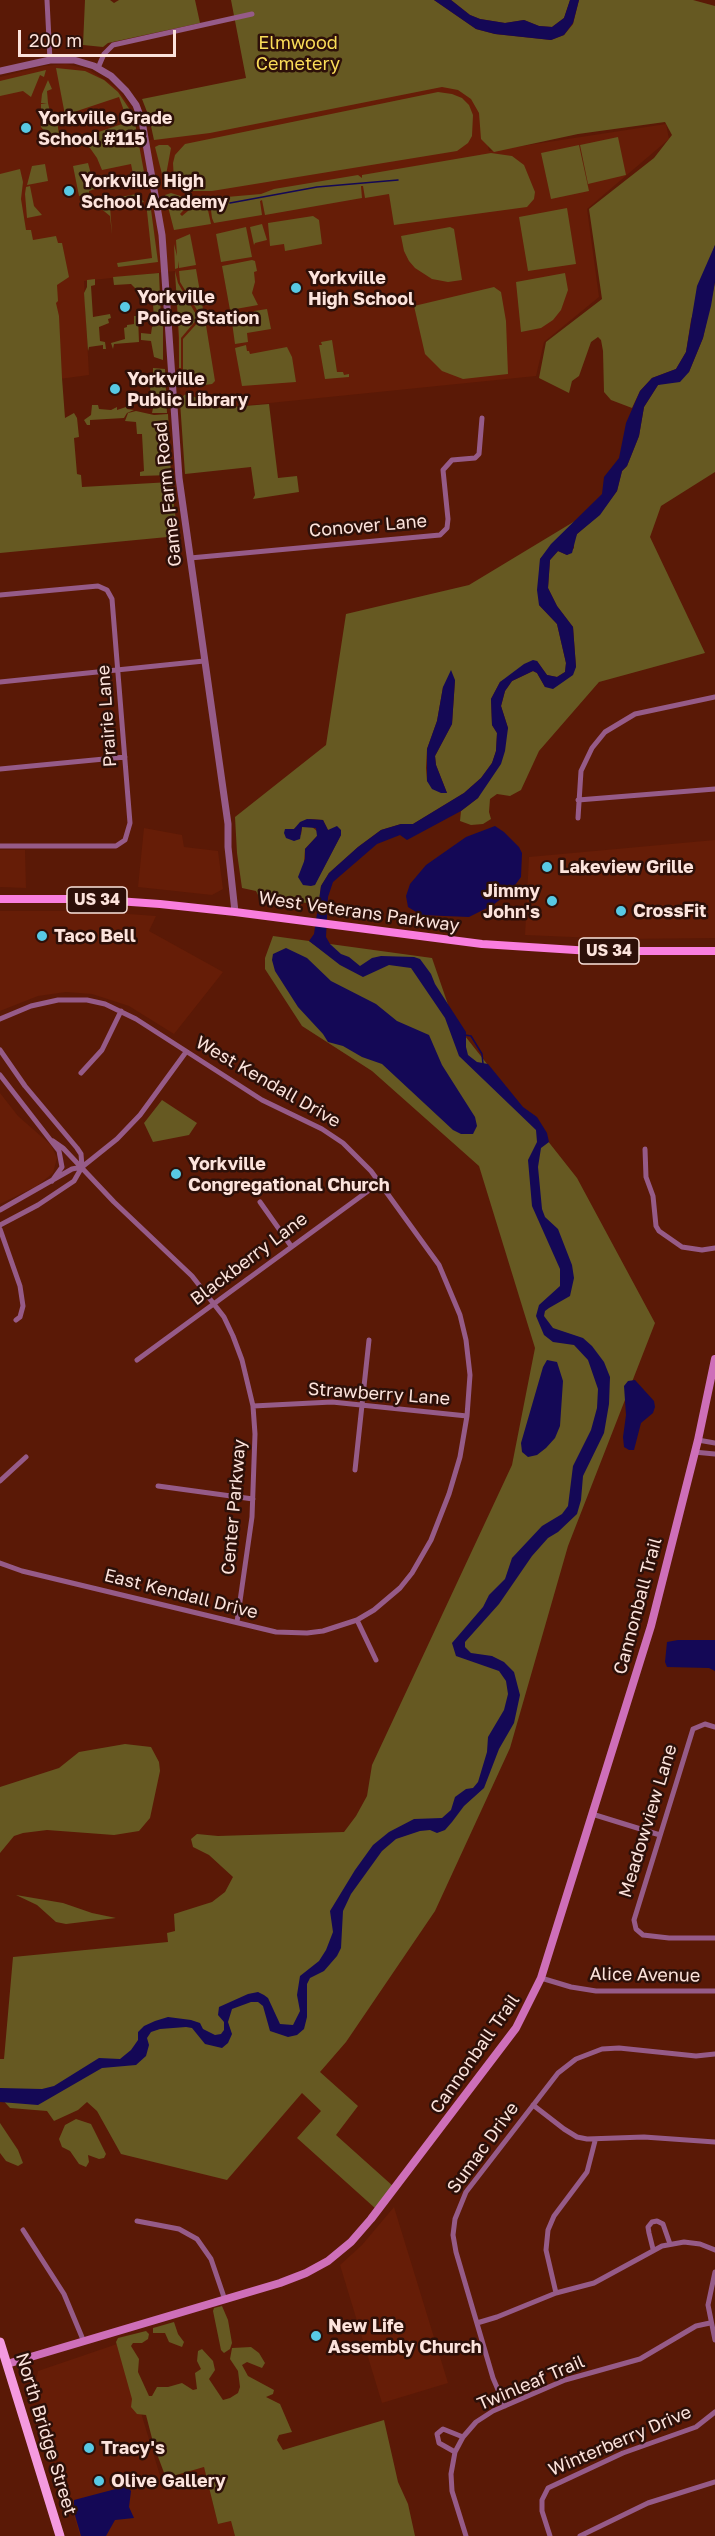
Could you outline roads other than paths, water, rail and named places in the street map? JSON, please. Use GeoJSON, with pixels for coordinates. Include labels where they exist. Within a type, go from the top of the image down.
{"type":"FeatureCollection","features":[{"type":"Feature","properties":{"kind":"highway","name":"North Bridge Street"},"geometry":{"type":"LineString","coordinates":[[0,2342],[4,2365],[60,2536]]}},
{"type":"Feature","properties":{"kind":"main road","name":"West Veterans Parkway"},"geometry":{"type":"LineString","coordinates":[[0,899],[88,899],[235,912],[482,945],[591,951],[715,951]]}},
{"type":"Feature","properties":{"kind":"main road","name":"Cannonball Trail"},"geometry":{"type":"LineString","coordinates":[[4,2365],[225,2300],[306,2273],[332,2258],[351,2242],[392,2193],[508,2040],[527,2009],[541,1978],[651,1626],[698,1440],[715,1359]]}},
{"type":"Feature","properties":{"kind":"street"},"geometry":{"type":"LineString","coordinates":[[47,0],[50,60]]}},
{"type":"Feature","properties":{"kind":"street"},"geometry":{"type":"LineString","coordinates":[[98,68],[104,54],[113,45],[252,14]]}},
{"type":"Feature","properties":{"kind":"street","name":"Game Farm Road"},"geometry":{"type":"LineString","coordinates":[[0,71],[50,60],[74,60],[98,68],[111,76],[136,105],[142,122],[166,271],[179,478],[228,824],[228,847],[235,912]]}},
{"type":"Feature","properties":{"kind":"street","name":"Conover Lane"},"geometry":{"type":"LineString","coordinates":[[190,558],[440,534],[447,528],[448,519],[443,470],[452,460],[475,458],[479,454],[483,418]]}},
{"type":"Feature","properties":{"kind":"street","name":"Prairie Lane"},"geometry":{"type":"LineString","coordinates":[[0,595],[98,586],[107,590],[112,599],[130,823],[125,840],[116,846],[106,848],[0,846]]}},
{"type":"Feature","properties":{"kind":"street"},"geometry":{"type":"LineString","coordinates":[[0,682],[204,661]]}},
{"type":"Feature","properties":{"kind":"street"},"geometry":{"type":"LineString","coordinates":[[578,818],[578,782],[586,759],[599,739],[614,724],[645,711],[715,697]]}},
{"type":"Feature","properties":{"kind":"street"},"geometry":{"type":"LineString","coordinates":[[0,768],[125,757]]}},
{"type":"Feature","properties":{"kind":"street"},"geometry":{"type":"LineString","coordinates":[[578,800],[715,789]]}},
{"type":"Feature","properties":{"kind":"street","name":"West Kendall Drive"},"geometry":{"type":"LineString","coordinates":[[0,1019],[32,1006],[58,1000],[87,1000],[121,1011],[262,1101],[322,1129],[360,1158],[439,1265],[457,1304],[469,1358],[470,1394],[454,1480],[422,1557],[400,1588],[375,1610],[357,1620]]}},
{"type":"Feature","properties":{"kind":"street"},"geometry":{"type":"LineString","coordinates":[[81,1073],[102,1050],[121,1011]]}},
{"type":"Feature","properties":{"kind":"street","name":"Center Parkway"},"geometry":{"type":"LineString","coordinates":[[0,1050],[25,1086],[77,1148],[81,1154],[82,1167]]}},
{"type":"Feature","properties":{"kind":"street"},"geometry":{"type":"LineString","coordinates":[[16,1320],[20,1317],[23,1306],[20,1286],[0,1227],[56,1194],[74,1180],[82,1167],[117,1139],[140,1115],[186,1052]]}},
{"type":"Feature","properties":{"kind":"street","name":"Center Parkway"},"geometry":{"type":"LineString","coordinates":[[0,1075],[59,1151],[62,1167],[52,1181]]}},
{"type":"Feature","properties":{"kind":"street","name":"Center Parkway"},"geometry":{"type":"LineString","coordinates":[[53,1141],[183,1267],[214,1303],[233,1336],[242,1360],[253,1406],[255,1434],[254,1499],[237,1623]]}},
{"type":"Feature","properties":{"kind":"street"},"geometry":{"type":"LineString","coordinates":[[645,1149],[646,1177],[653,1197],[656,1226],[659,1231],[682,1247],[702,1250],[715,1248]]}},
{"type":"Feature","properties":{"kind":"street"},"geometry":{"type":"LineString","coordinates":[[0,1210],[72,1169],[82,1167]]}},
{"type":"Feature","properties":{"kind":"street","name":"Blackberry Lane"},"geometry":{"type":"LineString","coordinates":[[137,1360],[380,1183]]}},
{"type":"Feature","properties":{"kind":"street"},"geometry":{"type":"LineString","coordinates":[[260,1202],[291,1246]]}},
{"type":"Feature","properties":{"kind":"street"},"geometry":{"type":"LineString","coordinates":[[355,1470],[369,1340]]}},
{"type":"Feature","properties":{"kind":"street","name":"Strawberry Lane"},"geometry":{"type":"LineString","coordinates":[[253,1406],[316,1402],[363,1404],[467,1416]]}},
{"type":"Feature","properties":{"kind":"street"},"geometry":{"type":"LineString","coordinates":[[698,1440],[715,1443]]}},
{"type":"Feature","properties":{"kind":"street"},"geometry":{"type":"LineString","coordinates":[[694,1452],[715,1454]]}},
{"type":"Feature","properties":{"kind":"street"},"geometry":{"type":"LineString","coordinates":[[0,1481],[26,1457]]}},
{"type":"Feature","properties":{"kind":"street"},"geometry":{"type":"LineString","coordinates":[[158,1486],[254,1499]]}},
{"type":"Feature","properties":{"kind":"street","name":"East Kendall Drive"},"geometry":{"type":"LineString","coordinates":[[0,1563],[31,1573],[257,1629],[292,1634],[323,1631],[357,1620]]}},
{"type":"Feature","properties":{"kind":"street"},"geometry":{"type":"LineString","coordinates":[[357,1620],[376,1660]]}},
{"type":"Feature","properties":{"kind":"street","name":"Meadowview Lane"},"geometry":{"type":"LineString","coordinates":[[715,1727],[705,1724],[693,1729],[634,1920],[636,1929],[643,1935],[658,1938],[715,1938]]}},
{"type":"Feature","properties":{"kind":"street"},"geometry":{"type":"LineString","coordinates":[[592,1814],[660,1835]]}},
{"type":"Feature","properties":{"kind":"street","name":"Alice Avenue"},"geometry":{"type":"LineString","coordinates":[[541,1978],[571,1988],[596,1991],[715,1991]]}},
{"type":"Feature","properties":{"kind":"street","name":"Sumac Drive"},"geometry":{"type":"LineString","coordinates":[[505,2406],[493,2378],[456,2252],[453,2235],[455,2218],[466,2192],[558,2073],[570,2062],[602,2049],[619,2048],[696,2056],[715,2054]]}},
{"type":"Feature","properties":{"kind":"street"},"geometry":{"type":"LineString","coordinates":[[533,2105],[577,2137],[595,2141],[645,2137],[715,2142]]}},
{"type":"Feature","properties":{"kind":"street"},"geometry":{"type":"LineString","coordinates":[[556,2293],[546,2250],[548,2230],[554,2216],[587,2172],[595,2141]]}},
{"type":"Feature","properties":{"kind":"street"},"geometry":{"type":"LineString","coordinates":[[137,2221],[179,2229],[197,2239],[211,2259],[225,2300]]}},
{"type":"Feature","properties":{"kind":"street"},"geometry":{"type":"LineString","coordinates":[[653,2249],[648,2227],[652,2222],[657,2221],[663,2224],[670,2244]]}},
{"type":"Feature","properties":{"kind":"street"},"geometry":{"type":"LineString","coordinates":[[23,2230],[64,2294],[84,2342]]}},
{"type":"Feature","properties":{"kind":"street"},"geometry":{"type":"LineString","coordinates":[[477,2322],[497,2317],[556,2293],[594,2283],[653,2249],[670,2244],[694,2243],[715,2250]]}},
{"type":"Feature","properties":{"kind":"street"},"geometry":{"type":"LineString","coordinates":[[715,2272],[709,2292],[710,2323],[715,2340]]}},
{"type":"Feature","properties":{"kind":"street","name":"Twinleaf Trail"},"geometry":{"type":"LineString","coordinates":[[466,2536],[452,2491],[451,2474],[455,2452],[463,2437],[476,2422],[505,2406],[565,2380],[640,2359],[696,2326],[710,2323]]}},
{"type":"Feature","properties":{"kind":"street","name":"Winterberry Drive"},"geometry":{"type":"LineString","coordinates":[[550,2536],[542,2511],[542,2500],[548,2488],[623,2453],[696,2427],[715,2412]]}},
{"type":"Feature","properties":{"kind":"street"},"geometry":{"type":"LineString","coordinates":[[455,2452],[439,2443],[437,2434],[443,2429],[463,2437]]}},
{"type":"Feature","properties":{"kind":"street"},"geometry":{"type":"LineString","coordinates":[[580,2536],[648,2503],[715,2482]]}},
{"type":"Feature","properties":{"kind":"waterway"},"geometry":{"type":"LineString","coordinates":[[230,203],[317,187],[398,180]]}},
{"type":"Feature","properties":{"kind":"waterway"},"geometry":{"type":"LineString","coordinates":[[465,1035],[471,1036],[482,1054],[483,1064]]}},
{"type":"Feature","properties":{"kind":"place","name":"Yorkville Grade School #115"},"geometry":{"type":"Point","coordinates":[26,128]}},
{"type":"Feature","properties":{"kind":"place","name":"Yorkville High School Academy"},"geometry":{"type":"Point","coordinates":[69,191]}},
{"type":"Feature","properties":{"kind":"place","name":"Yorkville High School"},"geometry":{"type":"Point","coordinates":[296,288]}},
{"type":"Feature","properties":{"kind":"place","name":"Yorkville Police Station"},"geometry":{"type":"Point","coordinates":[125,307]}},
{"type":"Feature","properties":{"kind":"place","name":"Yorkville Public Library"},"geometry":{"type":"Point","coordinates":[115,389]}},
{"type":"Feature","properties":{"kind":"place","name":"Lakeview Grille"},"geometry":{"type":"Point","coordinates":[547,867]}},
{"type":"Feature","properties":{"kind":"place","name":"Jimmy John's"},"geometry":{"type":"Point","coordinates":[552,901]}},
{"type":"Feature","properties":{"kind":"place","name":"CrossFit"},"geometry":{"type":"Point","coordinates":[621,911]}},
{"type":"Feature","properties":{"kind":"place","name":"Taco Bell"},"geometry":{"type":"Point","coordinates":[42,936]}},
{"type":"Feature","properties":{"kind":"place","name":"Yorkville Congregational Church"},"geometry":{"type":"Point","coordinates":[176,1174]}},
{"type":"Feature","properties":{"kind":"place","name":"New Life Assembly Church"},"geometry":{"type":"Point","coordinates":[316,2336]}},
{"type":"Feature","properties":{"kind":"place","name":"Tracy's"},"geometry":{"type":"Point","coordinates":[89,2448]}},
{"type":"Feature","properties":{"kind":"place","name":"Olive Gallery"},"geometry":{"type":"Point","coordinates":[99,2481]}},
{"type":"Feature","properties":{"kind":"park label","name":"Elmwood Cemetery"},"geometry":{"type":"Point","coordinates":[298,53]}}]}
